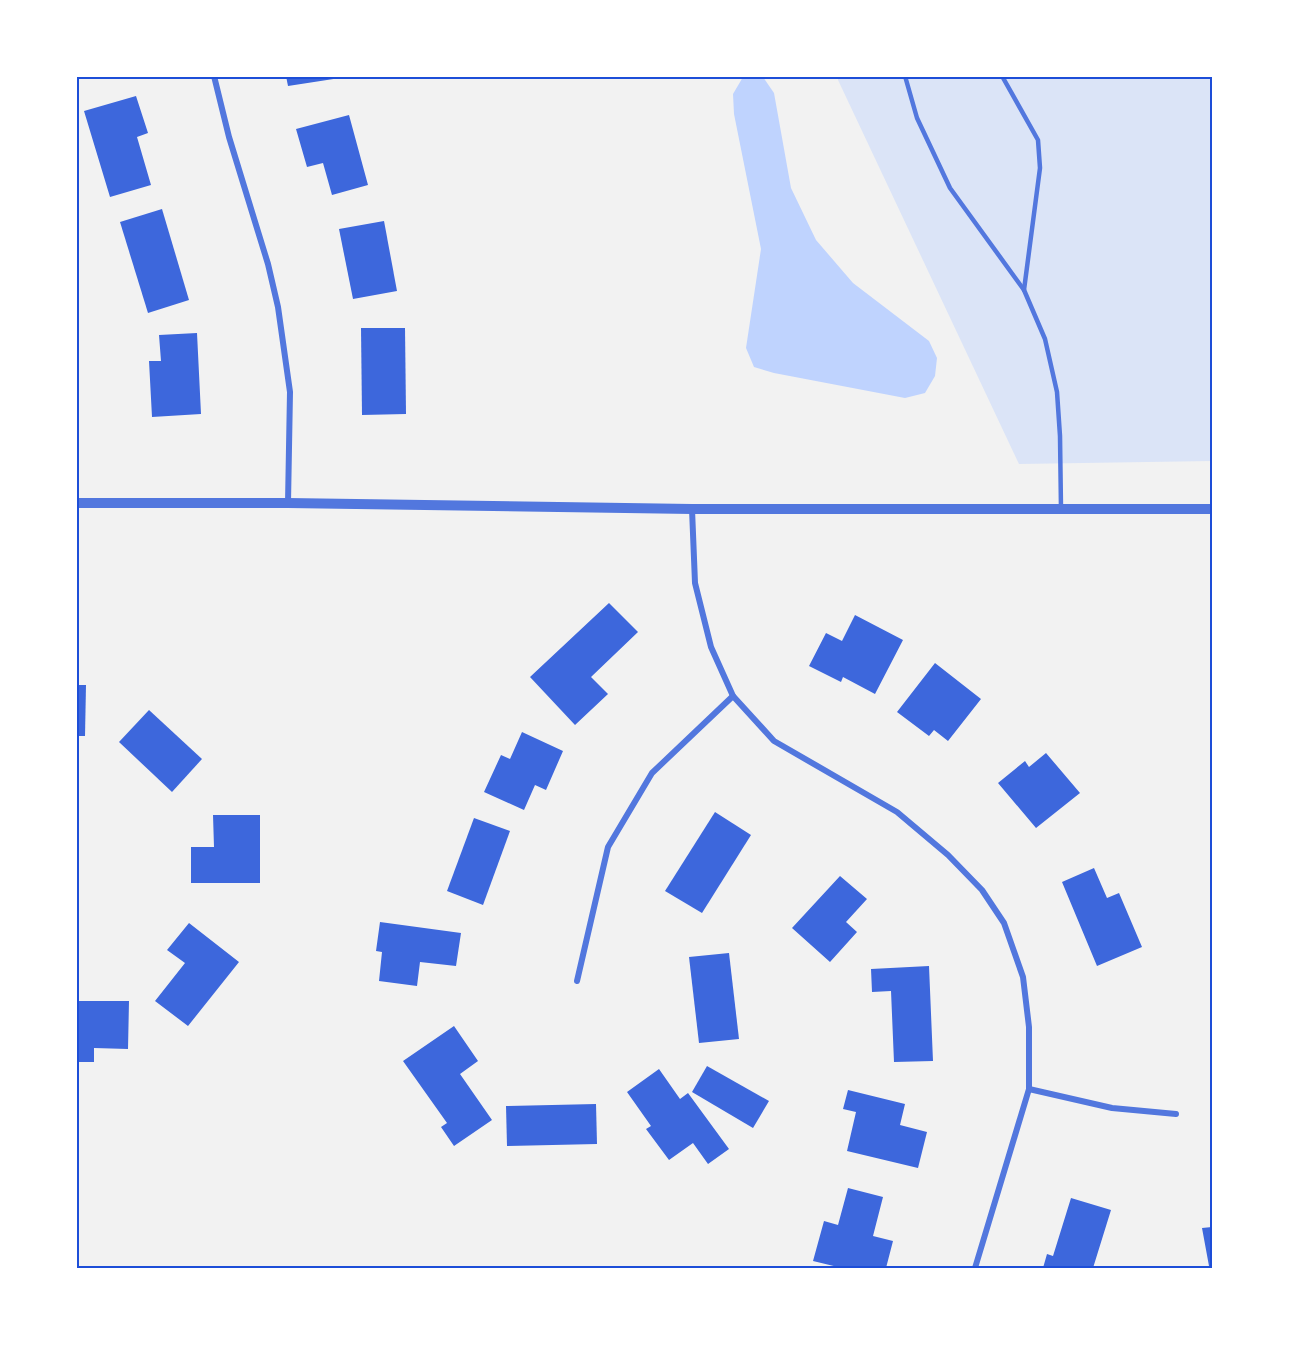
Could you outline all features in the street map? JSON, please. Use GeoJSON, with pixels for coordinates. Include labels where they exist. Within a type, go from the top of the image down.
{"type":"FeatureCollection","features":[{"type":"Feature","properties":{"kind":"street"},"geometry":{"type":"LineString","coordinates":[[214,76],[229,137],[268,264],[278,307],[290,392],[288,503]]}},
{"type":"Feature","properties":{"kind":"street"},"geometry":{"type":"LineString","coordinates":[[76,503],[288,503],[692,509],[1212,510]]}},
{"type":"Feature","properties":{"kind":"street"},"geometry":{"type":"LineString","coordinates":[[692,509],[695,584],[711,646],[733,696],[774,741],[897,812],[948,855],[982,890],[1004,923],[1023,976],[1029,1027],[1029,1089],[975,1269]]}},
{"type":"Feature","properties":{"kind":"street"},"geometry":{"type":"LineString","coordinates":[[577,981],[608,846],[652,773],[733,696]]}},
{"type":"Feature","properties":{"kind":"street"},"geometry":{"type":"LineString","coordinates":[[1029,1089],[1112,1108],[1176,1114]]}},
{"type":"Feature","properties":{"kind":"lane"},"geometry":{"type":"LineString","coordinates":[[905,76],[917,118],[950,188],[1024,290],[1045,339],[1057,392],[1061,509]]}},
{"type":"Feature","properties":{"kind":"lane"},"geometry":{"type":"LineString","coordinates":[[1002,76],[1038,140],[1040,168],[1024,290]]}},
{"type":"Feature","properties":{"kind":"shaded area"},"geometry":{"type":"Polygon","coordinates":[[[838,76],[1212,77],[1212,461],[1019,464],[838,76]]]}},
{"type":"Feature","properties":{"kind":"water"},"geometry":{"type":"Polygon","coordinates":[[[743,77],[763,77],[774,93],[791,188],[816,240],[853,283],[929,341],[937,358],[935,376],[925,393],[905,398],[774,373],[754,367],[746,348],[761,249],[734,114],[733,94],[743,77]]]}},
{"type":"Feature","properties":{"kind":"building"},"geometry":{"type":"Polygon","coordinates":[[[286,76],[340,76],[340,78],[288,86],[286,76]]]}},
{"type":"Feature","properties":{"kind":"building"},"geometry":{"type":"Polygon","coordinates":[[[136,96],[148,133],[137,137],[151,185],[110,197],[84,111],[136,96]]]}},
{"type":"Feature","properties":{"kind":"building"},"geometry":{"type":"Polygon","coordinates":[[[349,115],[368,185],[332,195],[323,163],[307,167],[296,129],[349,115]]]}},
{"type":"Feature","properties":{"kind":"building"},"geometry":{"type":"Polygon","coordinates":[[[162,209],[189,300],[148,313],[120,222],[162,209]]]}},
{"type":"Feature","properties":{"kind":"building"},"geometry":{"type":"Polygon","coordinates":[[[384,221],[397,291],[353,299],[339,229],[384,221]]]}},
{"type":"Feature","properties":{"kind":"building"},"geometry":{"type":"Polygon","coordinates":[[[361,328],[405,328],[406,414],[362,415],[361,328]]]}},
{"type":"Feature","properties":{"kind":"building"},"geometry":{"type":"Polygon","coordinates":[[[197,333],[201,414],[152,417],[149,361],[161,361],[159,335],[197,333]]]}},
{"type":"Feature","properties":{"kind":"building"},"geometry":{"type":"Polygon","coordinates":[[[609,603],[638,632],[591,677],[608,694],[575,725],[530,677],[609,603]]]}},
{"type":"Feature","properties":{"kind":"building"},"geometry":{"type":"Polygon","coordinates":[[[855,615],[903,640],[875,694],[843,677],[841,682],[809,666],[826,633],[842,641],[855,615]]]}},
{"type":"Feature","properties":{"kind":"building"},"geometry":{"type":"Polygon","coordinates":[[[935,663],[981,699],[948,741],[934,730],[929,736],[897,712],[935,663]]]}},
{"type":"Feature","properties":{"kind":"building"},"geometry":{"type":"Polygon","coordinates":[[[76,685],[86,685],[85,736],[76,736],[76,685]]]}},
{"type":"Feature","properties":{"kind":"building"},"geometry":{"type":"Polygon","coordinates":[[[149,710],[202,759],[172,792],[119,742],[149,710]]]}},
{"type":"Feature","properties":{"kind":"building"},"geometry":{"type":"Polygon","coordinates":[[[522,732],[563,751],[546,790],[535,785],[524,810],[484,792],[501,755],[510,759],[522,732]]]}},
{"type":"Feature","properties":{"kind":"building"},"geometry":{"type":"Polygon","coordinates":[[[1046,753],[1080,793],[1036,828],[998,783],[1025,761],[1029,767],[1046,753]]]}},
{"type":"Feature","properties":{"kind":"building"},"geometry":{"type":"Polygon","coordinates":[[[715,812],[751,835],[702,913],[665,891],[715,812]]]}},
{"type":"Feature","properties":{"kind":"building"},"geometry":{"type":"Polygon","coordinates":[[[213,815],[260,815],[260,883],[191,883],[191,847],[214,847],[213,815]]]}},
{"type":"Feature","properties":{"kind":"building"},"geometry":{"type":"Polygon","coordinates":[[[474,818],[510,831],[483,905],[447,891],[474,818]]]}},
{"type":"Feature","properties":{"kind":"building"},"geometry":{"type":"Polygon","coordinates":[[[1094,868],[1107,898],[1119,893],[1142,947],[1097,966],[1062,882],[1094,868]]]}},
{"type":"Feature","properties":{"kind":"building"},"geometry":{"type":"Polygon","coordinates":[[[840,876],[867,899],[846,922],[857,932],[830,962],[792,928],[840,876]]]}},
{"type":"Feature","properties":{"kind":"building"},"geometry":{"type":"Polygon","coordinates":[[[380,922],[461,933],[456,966],[420,962],[417,986],[379,981],[382,952],[376,951],[380,922]]]}},
{"type":"Feature","properties":{"kind":"building"},"geometry":{"type":"Polygon","coordinates":[[[189,923],[239,962],[188,1026],[155,1001],[185,963],[167,950],[189,923]]]}},
{"type":"Feature","properties":{"kind":"building"},"geometry":{"type":"Polygon","coordinates":[[[729,953],[739,1039],[699,1043],[689,957],[729,953]]]}},
{"type":"Feature","properties":{"kind":"building"},"geometry":{"type":"Polygon","coordinates":[[[929,966],[933,1061],[894,1062],[891,991],[872,992],[871,969],[929,966]]]}},
{"type":"Feature","properties":{"kind":"building"},"geometry":{"type":"Polygon","coordinates":[[[76,1001],[129,1001],[128,1049],[94,1048],[94,1062],[76,1062],[76,1001]]]}},
{"type":"Feature","properties":{"kind":"building"},"geometry":{"type":"Polygon","coordinates":[[[454,1026],[478,1061],[460,1074],[492,1120],[454,1146],[441,1127],[447,1123],[403,1061],[454,1026]]]}},
{"type":"Feature","properties":{"kind":"building"},"geometry":{"type":"Polygon","coordinates":[[[707,1066],[769,1101],[753,1128],[692,1092],[707,1066]]]}},
{"type":"Feature","properties":{"kind":"building"},"geometry":{"type":"Polygon","coordinates":[[[659,1069],[680,1099],[688,1093],[729,1149],[708,1164],[693,1143],[669,1160],[646,1129],[651,1126],[627,1092],[659,1069]]]}},
{"type":"Feature","properties":{"kind":"building"},"geometry":{"type":"Polygon","coordinates":[[[848,1090],[905,1104],[900,1125],[927,1132],[918,1168],[847,1151],[856,1112],[843,1109],[848,1090]]]}},
{"type":"Feature","properties":{"kind":"building"},"geometry":{"type":"Polygon","coordinates":[[[596,1104],[597,1144],[507,1146],[506,1106],[596,1104]]]}},
{"type":"Feature","properties":{"kind":"building"},"geometry":{"type":"Polygon","coordinates":[[[848,1188],[883,1197],[873,1236],[893,1241],[886,1268],[842,1268],[813,1261],[824,1221],[838,1225],[848,1188]]]}},
{"type":"Feature","properties":{"kind":"building"},"geometry":{"type":"Polygon","coordinates":[[[1071,1198],[1111,1210],[1093,1268],[1043,1268],[1047,1254],[1053,1256],[1071,1198]]]}},
{"type":"Feature","properties":{"kind":"building"},"geometry":{"type":"Polygon","coordinates":[[[1212,1227],[1212,1268],[1201,1268],[1209,1266],[1202,1228],[1212,1227]]]}}]}
